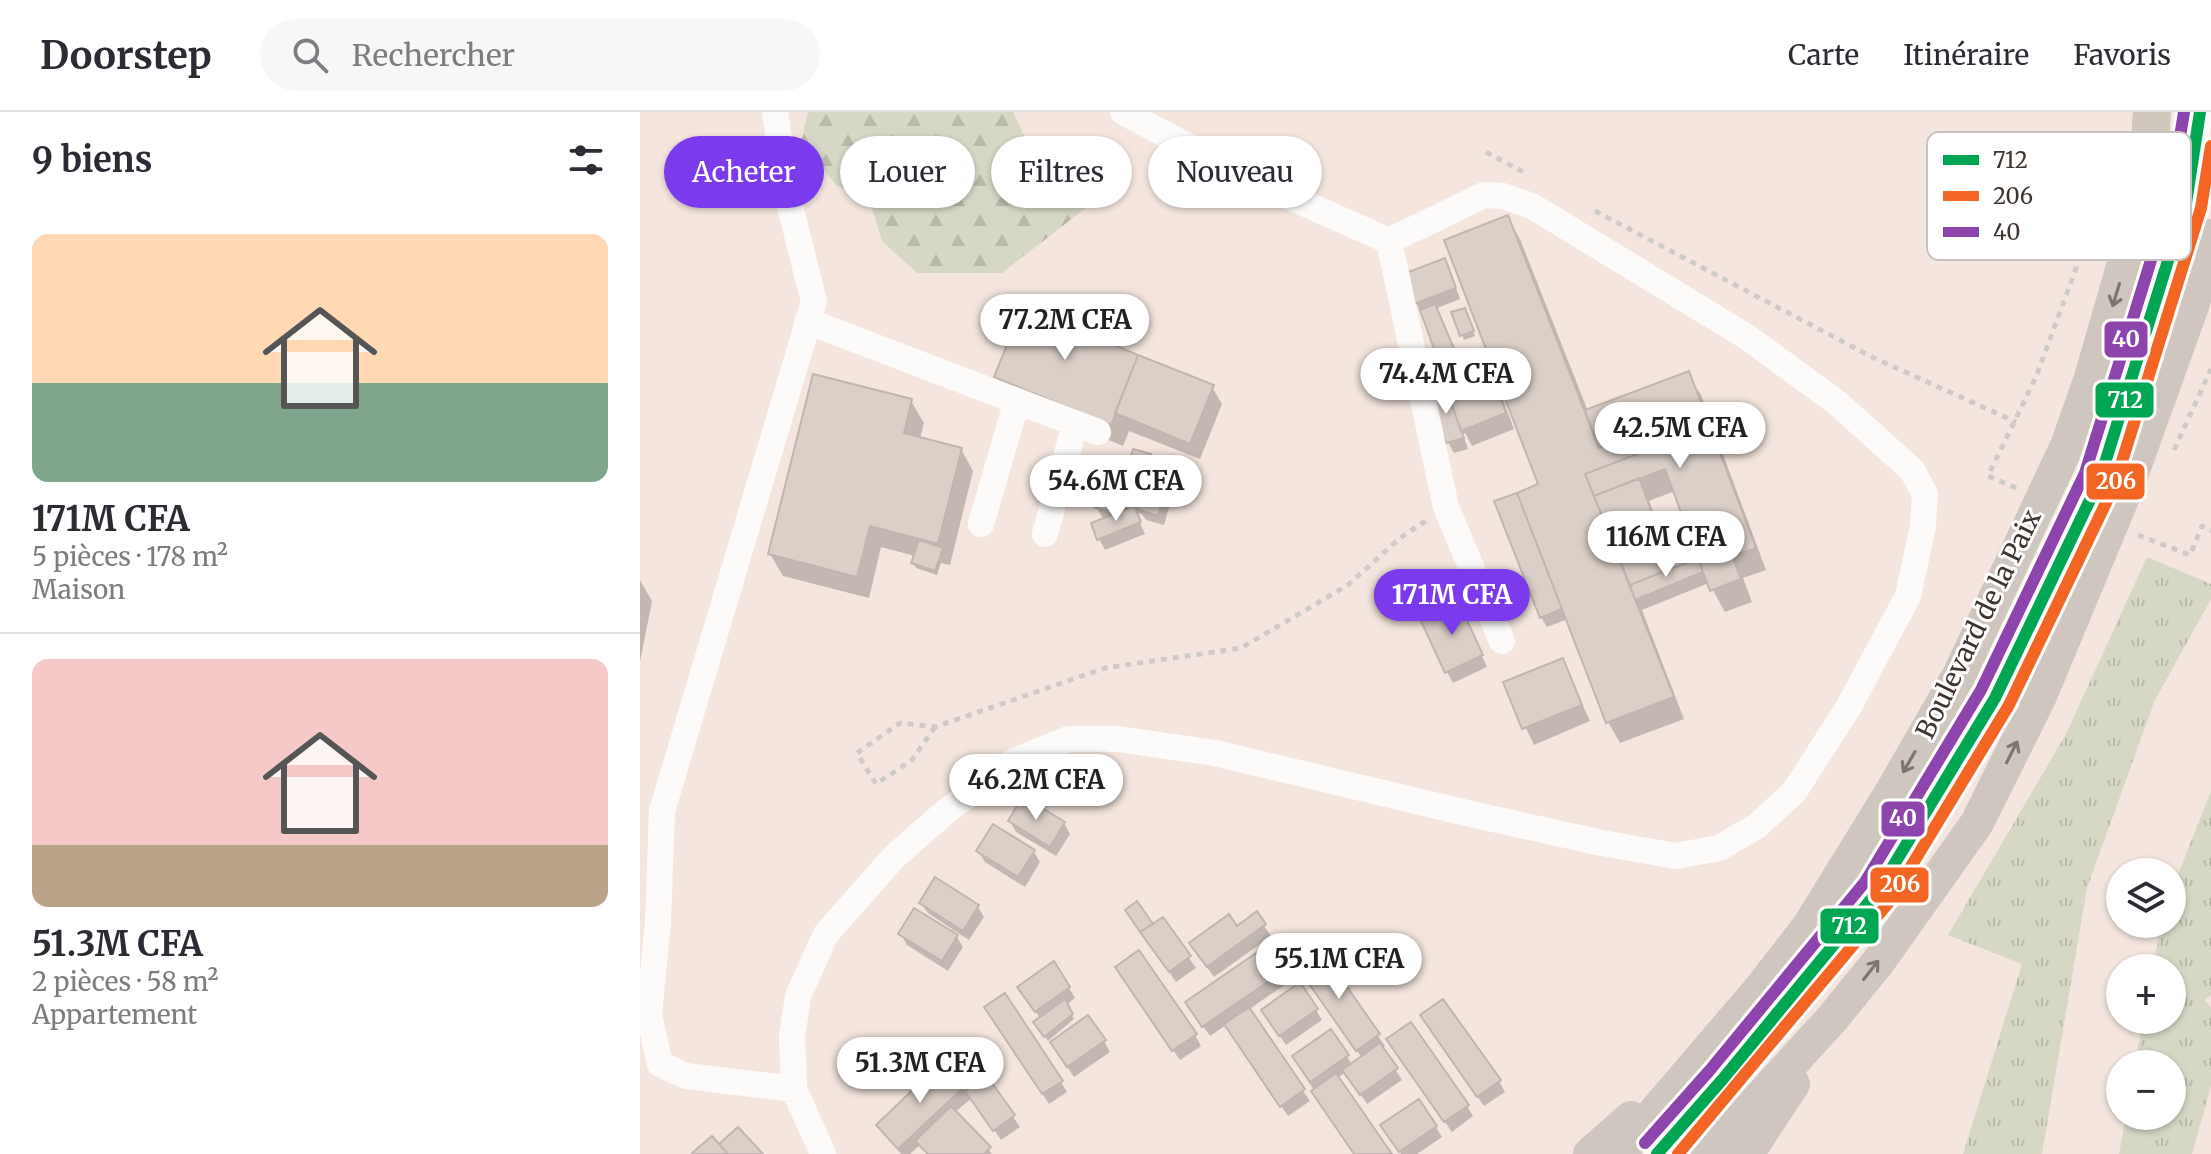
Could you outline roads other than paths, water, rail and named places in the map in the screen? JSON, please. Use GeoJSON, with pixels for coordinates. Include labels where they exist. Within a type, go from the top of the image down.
{"type":"FeatureCollection","features":[{"type":"Feature","properties":{"kind":"highway"},"geometry":{"type":"LineString","coordinates":[[2150,132],[2152,112]]}},
{"type":"Feature","properties":{"kind":"main road","name":"Boulevard de la Paix"},"geometry":{"type":"LineString","coordinates":[[2161,132],[2166,112]]}},
{"type":"Feature","properties":{"kind":"main road"},"geometry":{"type":"LineString","coordinates":[[1708,1154],[1831,1020],[1879,961],[1977,823],[2040,696],[2127,487],[2192,306],[2211,236]]}},
{"type":"Feature","properties":{"kind":"main road","name":"Boulevard de la Paix"},"geometry":{"type":"LineString","coordinates":[[1619,1154],[1704,1056],[1809,926],[1959,675],[2067,446],[2126,260]]}},
{"type":"Feature","properties":{"kind":"main road"},"geometry":{"type":"LineString","coordinates":[[1747,1154],[1831,1020]]}},
{"type":"Feature","properties":{"kind":"main road"},"geometry":{"type":"LineString","coordinates":[[1590,1154],[1704,1056]]}},
{"type":"Feature","properties":{"kind":"lane"},"geometry":{"type":"LineString","coordinates":[[775,112],[788,198],[814,302],[662,811],[658,922],[649,1015],[660,1064],[686,1076],[794,1089]]}},
{"type":"Feature","properties":{"kind":"lane"},"geometry":{"type":"LineString","coordinates":[[823,1154],[794,1089],[792,1037],[798,996],[826,934],[894,857],[943,814],[1010,763],[1068,739],[1118,739],[1215,753],[1471,814],[1676,856],[1719,848],[1757,826],[1794,792],[1848,708],[1908,596],[1923,526],[1925,494],[1912,470],[1836,402],[1747,337],[1532,206],[1503,196],[1484,195],[1389,241],[1254,181],[1123,112]]}},
{"type":"Feature","properties":{"kind":"lane","name":"Boulevard de la Paix"},"geometry":{"type":"LineString","coordinates":[[2191,170],[2200,112]]}},
{"type":"Feature","properties":{"kind":"lane"},"geometry":{"type":"LineString","coordinates":[[2191,190],[2211,138]]}},
{"type":"Feature","properties":{"kind":"lane"},"geometry":{"type":"LineString","coordinates":[[1389,241],[1446,507],[1502,641]]}},
{"type":"Feature","properties":{"kind":"lane","name":"Boulevard de la Paix"},"geometry":{"type":"LineString","coordinates":[[1657,1154],[1878,891],[1995,698],[2100,479],[2168,260]]}},
{"type":"Feature","properties":{"kind":"lane"},"geometry":{"type":"LineString","coordinates":[[807,321],[1086,428],[1045,534]]}},
{"type":"Feature","properties":{"kind":"lane"},"geometry":{"type":"LineString","coordinates":[[981,524],[1017,401]]}}]}
